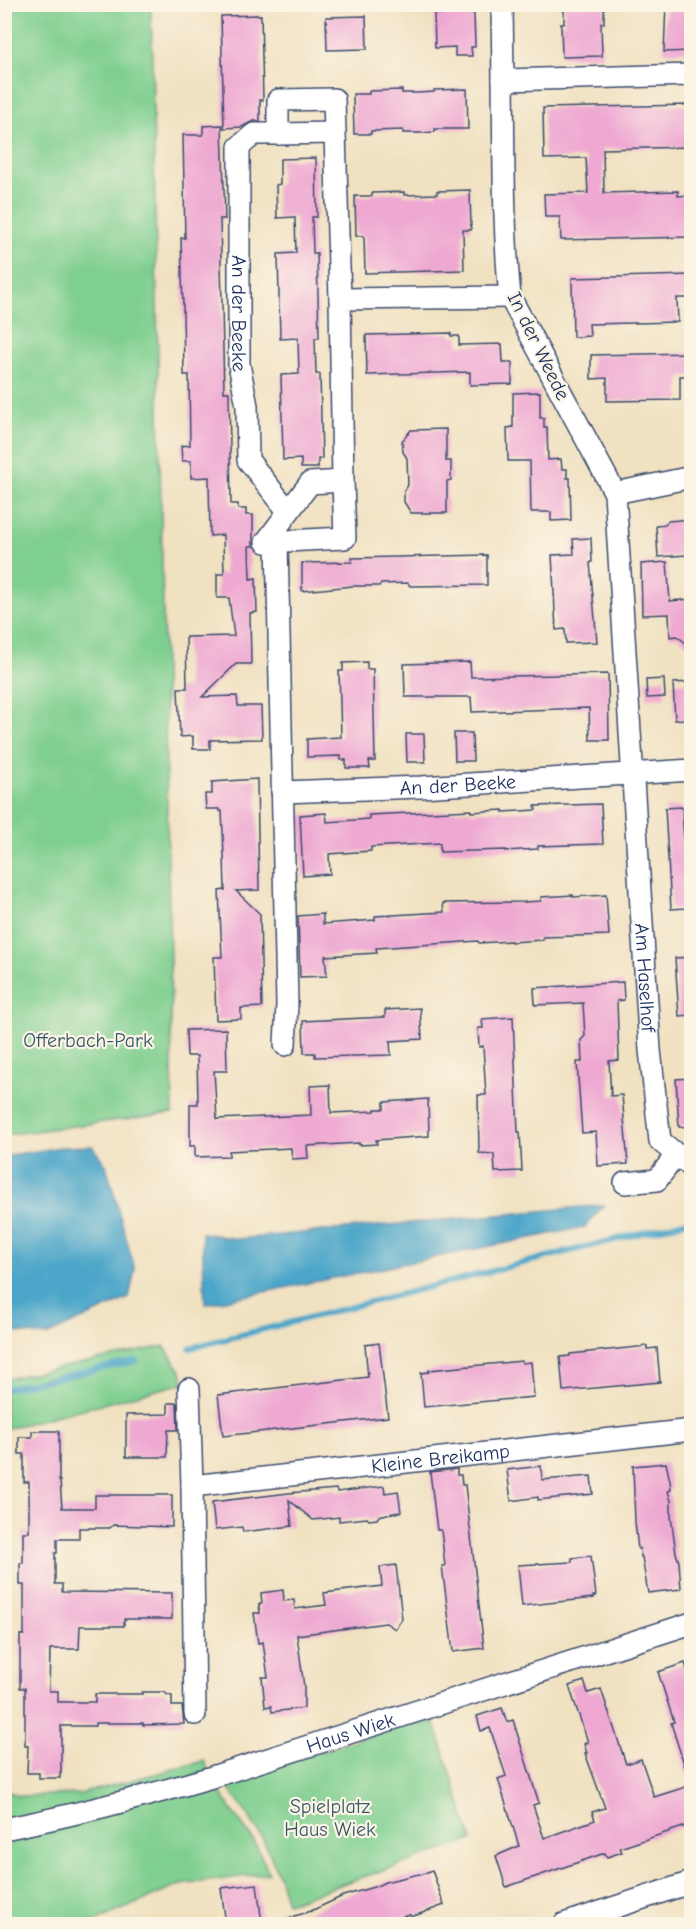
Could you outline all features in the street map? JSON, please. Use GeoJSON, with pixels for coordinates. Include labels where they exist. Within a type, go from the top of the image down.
{"type":"FeatureCollection","features":[{"type":"Feature","properties":{"kind":"street","name":"In der Weede"},"geometry":{"type":"LineString","coordinates":[[502,4],[504,180],[510,297],[615,493]]}},
{"type":"Feature","properties":{"kind":"street"},"geometry":{"type":"LineString","coordinates":[[503,80],[692,75]]}},
{"type":"Feature","properties":{"kind":"street"},"geometry":{"type":"LineString","coordinates":[[278,134],[278,100],[334,99],[345,538],[266,542],[310,483],[343,481]]}},
{"type":"Feature","properties":{"kind":"street","name":"An der Beeke"},"geometry":{"type":"LineString","coordinates":[[288,511],[248,460],[247,406],[239,364],[239,147],[254,134],[334,133]]}},
{"type":"Feature","properties":{"kind":"street"},"geometry":{"type":"LineString","coordinates":[[340,299],[510,297]]}},
{"type":"Feature","properties":{"kind":"street"},"geometry":{"type":"LineString","coordinates":[[615,493],[692,477]]}},
{"type":"Feature","properties":{"kind":"street","name":"Am Haselhof"},"geometry":{"type":"LineString","coordinates":[[615,493],[650,1050],[658,1130],[660,1141],[684,1161]]}},
{"type":"Feature","properties":{"kind":"street"},"geometry":{"type":"LineString","coordinates":[[277,541],[286,981],[285,1045]]}},
{"type":"Feature","properties":{"kind":"street"},"geometry":{"type":"LineString","coordinates":[[633,774],[692,770]]}},
{"type":"Feature","properties":{"kind":"street","name":"An der Beeke"},"geometry":{"type":"LineString","coordinates":[[282,792],[433,787],[633,774]]}},
{"type":"Feature","properties":{"kind":"street"},"geometry":{"type":"LineString","coordinates":[[625,1183],[657,1180],[684,1161]]}},
{"type":"Feature","properties":{"kind":"street"},"geometry":{"type":"LineString","coordinates":[[189,1389],[195,1714]]}},
{"type":"Feature","properties":{"kind":"street","name":"Kleine Breikamp"},"geometry":{"type":"LineString","coordinates":[[192,1486],[692,1430]]}},
{"type":"Feature","properties":{"kind":"street","name":"Haus Wiek"},"geometry":{"type":"LineString","coordinates":[[4,1829],[55,1819],[212,1777],[692,1623]]}},
{"type":"Feature","properties":{"kind":"street"},"geometry":{"type":"LineString","coordinates":[[564,1924],[692,1882]]}},
{"type":"Feature","properties":{"kind":"green space","name":"Offerbach-Park"},"geometry":{"type":"Polygon","coordinates":[[[17,5],[151,5],[173,1113],[5,1135],[4,26],[17,5]]]}},
{"type":"Feature","properties":{"kind":"green space"},"geometry":{"type":"Polygon","coordinates":[[[164,1346],[181,1371],[184,1383],[5,1429],[5,1379],[164,1346]]]}},
{"type":"Feature","properties":{"kind":"green space","name":"Spielplatz Haus Wiek"},"geometry":{"type":"Polygon","coordinates":[[[432,1715],[472,1840],[287,1903],[264,1841],[225,1783],[432,1715]]]}},
{"type":"Feature","properties":{"kind":"green space"},"geometry":{"type":"Polygon","coordinates":[[[204,1761],[215,1786],[255,1843],[269,1873],[180,1885],[88,1924],[5,1924],[4,1789],[19,1796],[80,1794],[204,1761]]]}},
{"type":"Feature","properties":{"kind":"water"},"geometry":{"type":"Polygon","coordinates":[[[92,1146],[106,1165],[135,1270],[129,1298],[46,1336],[5,1331],[5,1156],[62,1147],[92,1146]]]}},
{"type":"Feature","properties":{"kind":"water"},"geometry":{"type":"Polygon","coordinates":[[[604,1205],[585,1227],[205,1304],[202,1233],[237,1239],[604,1205]]]}},
{"type":"Feature","properties":{"kind":"building"},"geometry":{"type":"Polygon","coordinates":[[[564,4],[604,4],[604,23],[601,23],[602,56],[562,57],[561,24],[564,24],[564,4]]]}},
{"type":"Feature","properties":{"kind":"building"},"geometry":{"type":"Polygon","coordinates":[[[666,4],[692,4],[692,51],[664,52],[666,4]]]}},
{"type":"Feature","properties":{"kind":"building"},"geometry":{"type":"Polygon","coordinates":[[[454,5],[470,5],[471,13],[474,13],[475,47],[471,47],[472,56],[455,56],[455,47],[435,48],[434,14],[454,14],[454,5]]]}},
{"type":"Feature","properties":{"kind":"building"},"geometry":{"type":"Polygon","coordinates":[[[261,15],[263,100],[260,100],[260,121],[253,121],[242,127],[224,128],[221,16],[261,15]]]}},
{"type":"Feature","properties":{"kind":"building"},"geometry":{"type":"Polygon","coordinates":[[[366,16],[367,49],[327,50],[326,17],[366,16]]]}},
{"type":"Feature","properties":{"kind":"building"},"geometry":{"type":"Polygon","coordinates":[[[467,89],[468,129],[435,129],[435,132],[419,133],[403,133],[403,130],[371,131],[371,134],[354,134],[353,94],[369,94],[369,91],[402,90],[402,93],[418,93],[467,89]]]}},
{"type":"Feature","properties":{"kind":"building"},"geometry":{"type":"Polygon","coordinates":[[[690,105],[691,147],[603,149],[604,193],[678,191],[678,196],[692,195],[692,237],[561,240],[560,217],[545,217],[544,194],[588,193],[586,158],[544,159],[543,108],[690,105]]]}},
{"type":"Feature","properties":{"kind":"building"},"geometry":{"type":"Polygon","coordinates":[[[222,125],[225,219],[220,219],[224,392],[229,392],[231,504],[238,504],[238,509],[246,509],[246,515],[253,515],[253,546],[249,546],[250,579],[256,578],[257,612],[250,613],[251,664],[236,664],[202,697],[237,696],[238,706],[261,706],[262,739],[210,740],[210,749],[193,749],[193,736],[180,737],[178,688],[187,688],[186,637],[234,636],[229,598],[217,598],[217,574],[224,574],[223,535],[210,536],[209,477],[191,478],[191,461],[182,461],[181,446],[190,445],[189,375],[184,375],[181,238],[185,238],[183,135],[203,135],[203,126],[222,125]]]}},
{"type":"Feature","properties":{"kind":"building"},"geometry":{"type":"Polygon","coordinates":[[[316,158],[317,217],[312,217],[313,253],[317,253],[319,338],[315,338],[316,374],[320,374],[322,459],[318,459],[318,468],[301,468],[301,459],[283,460],[281,375],[299,374],[298,338],[280,339],[278,254],[296,253],[295,217],[277,218],[276,185],[280,184],[280,159],[316,158]]]}},
{"type":"Feature","properties":{"kind":"building"},"geometry":{"type":"Polygon","coordinates":[[[470,190],[471,230],[463,230],[464,270],[365,273],[364,236],[356,236],[355,196],[404,192],[404,195],[437,194],[437,191],[470,190]]]}},
{"type":"Feature","properties":{"kind":"building"},"geometry":{"type":"Polygon","coordinates":[[[692,275],[692,298],[677,298],[678,322],[589,324],[590,336],[573,337],[572,278],[692,275]]]}},
{"type":"Feature","properties":{"kind":"building"},"geometry":{"type":"Polygon","coordinates":[[[451,333],[451,336],[459,336],[459,345],[502,344],[503,362],[512,362],[512,384],[470,385],[470,372],[367,375],[366,335],[451,333]]]}},
{"type":"Feature","properties":{"kind":"building"},"geometry":{"type":"Polygon","coordinates":[[[692,353],[692,376],[680,376],[680,400],[607,401],[607,378],[591,379],[591,355],[692,353]]]}},
{"type":"Feature","properties":{"kind":"building"},"geometry":{"type":"Polygon","coordinates":[[[540,392],[540,418],[544,418],[544,427],[547,427],[548,460],[561,459],[562,469],[567,469],[567,478],[570,478],[571,520],[551,521],[551,512],[531,512],[530,461],[508,461],[507,428],[513,427],[513,393],[540,392]]]}},
{"type":"Feature","properties":{"kind":"building"},"geometry":{"type":"Polygon","coordinates":[[[446,429],[446,461],[451,461],[451,480],[447,481],[447,513],[411,513],[404,502],[404,492],[408,485],[407,458],[403,452],[402,441],[411,430],[446,429]]]}},
{"type":"Feature","properties":{"kind":"building"},"geometry":{"type":"Polygon","coordinates":[[[692,519],[692,547],[687,547],[687,555],[658,557],[656,526],[665,525],[668,521],[692,519]]]}},
{"type":"Feature","properties":{"kind":"building"},"geometry":{"type":"Polygon","coordinates":[[[591,538],[592,562],[590,563],[597,642],[566,643],[565,629],[556,630],[552,555],[574,554],[573,539],[591,538]]]}},
{"type":"Feature","properties":{"kind":"building"},"geometry":{"type":"Polygon","coordinates":[[[487,555],[487,585],[410,586],[408,583],[302,591],[302,563],[352,562],[352,558],[487,555]]]}},
{"type":"Feature","properties":{"kind":"building"},"geometry":{"type":"Polygon","coordinates":[[[667,562],[670,601],[692,599],[692,648],[677,636],[670,637],[669,614],[642,615],[641,564],[667,562]]]}},
{"type":"Feature","properties":{"kind":"building"},"geometry":{"type":"Polygon","coordinates":[[[367,662],[367,669],[373,669],[375,761],[369,761],[370,768],[346,768],[346,760],[341,760],[341,756],[307,757],[307,739],[341,737],[339,671],[343,671],[343,663],[367,662]]]}},
{"type":"Feature","properties":{"kind":"building"},"geometry":{"type":"Polygon","coordinates":[[[470,662],[471,677],[608,674],[609,740],[590,740],[589,708],[472,712],[471,697],[405,697],[404,664],[470,662]]]}},
{"type":"Feature","properties":{"kind":"building"},"geometry":{"type":"Polygon","coordinates":[[[664,679],[665,697],[647,698],[646,680],[664,679]]]}},
{"type":"Feature","properties":{"kind":"building"},"geometry":{"type":"Polygon","coordinates":[[[692,682],[692,718],[675,720],[673,683],[692,682]]]}},
{"type":"Feature","properties":{"kind":"building"},"geometry":{"type":"Polygon","coordinates":[[[454,733],[472,733],[473,761],[455,761],[454,733]]]}},
{"type":"Feature","properties":{"kind":"building"},"geometry":{"type":"Polygon","coordinates":[[[406,734],[424,734],[425,762],[407,762],[406,734]]]}},
{"type":"Feature","properties":{"kind":"building"},"geometry":{"type":"Polygon","coordinates":[[[257,779],[259,890],[236,891],[260,914],[262,1007],[241,1008],[241,1019],[216,1020],[214,957],[222,957],[219,891],[225,890],[222,811],[206,809],[205,794],[212,794],[212,782],[257,779]]]}},
{"type":"Feature","properties":{"kind":"building"},"geometry":{"type":"Polygon","coordinates":[[[601,804],[603,844],[538,846],[538,849],[506,851],[440,852],[440,843],[371,847],[371,851],[329,854],[330,874],[303,876],[300,815],[326,813],[327,822],[369,819],[369,815],[471,810],[471,812],[503,810],[503,812],[536,810],[535,806],[601,804]]]}},
{"type":"Feature","properties":{"kind":"building"},"geometry":{"type":"Polygon","coordinates":[[[682,807],[688,908],[671,909],[665,808],[682,807]]]}},
{"type":"Feature","properties":{"kind":"building"},"geometry":{"type":"Polygon","coordinates":[[[573,895],[573,897],[606,895],[609,935],[376,948],[377,953],[325,956],[327,976],[300,977],[298,916],[323,914],[323,924],[375,920],[375,916],[444,912],[443,903],[525,902],[541,901],[541,897],[573,895]]]}},
{"type":"Feature","properties":{"kind":"building"},"geometry":{"type":"Polygon","coordinates":[[[692,957],[692,1015],[679,1016],[675,958],[692,957]]]}},
{"type":"Feature","properties":{"kind":"building"},"geometry":{"type":"Polygon","coordinates":[[[623,982],[624,1000],[617,1001],[619,1060],[609,1061],[611,1096],[622,1095],[628,1164],[598,1166],[596,1132],[582,1133],[577,1062],[582,1062],[581,1040],[585,1036],[583,1003],[535,1005],[534,988],[623,982]]]}},
{"type":"Feature","properties":{"kind":"building"},"geometry":{"type":"Polygon","coordinates":[[[420,1008],[422,1039],[390,1041],[391,1055],[315,1057],[315,1053],[304,1053],[303,1021],[385,1017],[385,1010],[420,1008]]]}},
{"type":"Feature","properties":{"kind":"building"},"geometry":{"type":"Polygon","coordinates":[[[513,1017],[522,1171],[495,1172],[494,1154],[479,1153],[478,1095],[486,1095],[483,1046],[479,1047],[478,1028],[483,1028],[482,1019],[513,1017]]]}},
{"type":"Feature","properties":{"kind":"building"},"geometry":{"type":"Polygon","coordinates":[[[226,1029],[227,1071],[214,1071],[217,1119],[311,1115],[310,1086],[330,1085],[331,1113],[375,1111],[375,1109],[384,1109],[384,1102],[428,1099],[429,1136],[376,1140],[377,1144],[307,1146],[308,1158],[292,1159],[291,1148],[229,1151],[229,1156],[195,1157],[195,1146],[190,1146],[190,1104],[198,1104],[197,1056],[187,1056],[186,1030],[226,1029]]]}},
{"type":"Feature","properties":{"kind":"building"},"geometry":{"type":"Polygon","coordinates":[[[692,1078],[692,1126],[679,1127],[676,1079],[692,1078]]]}},
{"type":"Feature","properties":{"kind":"building"},"geometry":{"type":"Polygon","coordinates":[[[379,1343],[388,1417],[223,1436],[218,1395],[368,1377],[365,1345],[379,1343]]]}},
{"type":"Feature","properties":{"kind":"building"},"geometry":{"type":"Polygon","coordinates":[[[647,1346],[647,1349],[657,1348],[660,1382],[563,1391],[560,1357],[647,1346]]]}},
{"type":"Feature","properties":{"kind":"building"},"geometry":{"type":"Polygon","coordinates":[[[522,1361],[522,1363],[531,1362],[534,1397],[424,1407],[421,1373],[429,1372],[429,1370],[522,1361]]]}},
{"type":"Feature","properties":{"kind":"building"},"geometry":{"type":"Polygon","coordinates":[[[168,1403],[177,1403],[178,1430],[168,1430],[167,1457],[126,1457],[126,1415],[168,1414],[168,1403]]]}},
{"type":"Feature","properties":{"kind":"building"},"geometry":{"type":"Polygon","coordinates":[[[32,1431],[59,1431],[59,1481],[62,1508],[95,1508],[95,1495],[172,1495],[172,1527],[113,1525],[110,1528],[79,1528],[79,1539],[57,1539],[55,1584],[62,1584],[62,1592],[172,1593],[172,1619],[124,1619],[124,1626],[80,1626],[79,1649],[50,1649],[49,1691],[58,1691],[58,1702],[95,1702],[95,1694],[164,1692],[172,1696],[172,1706],[182,1706],[184,1724],[95,1723],[95,1726],[61,1726],[60,1778],[39,1778],[39,1773],[27,1773],[25,1688],[20,1688],[20,1635],[24,1635],[24,1585],[20,1585],[20,1563],[23,1563],[23,1532],[29,1532],[29,1482],[24,1482],[24,1454],[19,1454],[19,1437],[32,1437],[32,1431]]]}},
{"type":"Feature","properties":{"kind":"building"},"geometry":{"type":"Polygon","coordinates":[[[666,1463],[670,1481],[671,1490],[668,1491],[681,1589],[648,1593],[642,1557],[638,1549],[633,1466],[666,1463]]]}},
{"type":"Feature","properties":{"kind":"building"},"geometry":{"type":"Polygon","coordinates":[[[541,1466],[542,1480],[591,1476],[593,1494],[511,1501],[507,1470],[541,1466]]]}},
{"type":"Feature","properties":{"kind":"building"},"geometry":{"type":"Polygon","coordinates":[[[457,1469],[457,1475],[461,1475],[462,1485],[465,1485],[484,1648],[453,1652],[442,1566],[445,1566],[441,1530],[437,1530],[430,1472],[457,1469]]]}},
{"type":"Feature","properties":{"kind":"building"},"geometry":{"type":"Polygon","coordinates":[[[384,1486],[385,1493],[398,1491],[401,1512],[369,1520],[367,1518],[339,1521],[339,1517],[313,1520],[289,1500],[292,1526],[243,1532],[242,1527],[215,1530],[212,1502],[289,1493],[336,1489],[337,1492],[384,1486]]]}},
{"type":"Feature","properties":{"kind":"building"},"geometry":{"type":"Polygon","coordinates":[[[591,1556],[596,1596],[522,1606],[518,1565],[572,1562],[572,1558],[591,1556]]]}},
{"type":"Feature","properties":{"kind":"building"},"geometry":{"type":"Polygon","coordinates":[[[396,1565],[402,1619],[395,1629],[386,1623],[297,1635],[304,1687],[304,1708],[272,1712],[271,1706],[265,1707],[262,1677],[268,1677],[263,1642],[258,1643],[254,1613],[260,1613],[261,1593],[283,1590],[284,1601],[294,1600],[295,1609],[326,1605],[324,1593],[382,1586],[380,1567],[396,1565]]]}},
{"type":"Feature","properties":{"kind":"building"},"geometry":{"type":"Polygon","coordinates":[[[685,1663],[692,1684],[692,1777],[688,1777],[658,1672],[685,1663]]]}},
{"type":"Feature","properties":{"kind":"building"},"geometry":{"type":"Polygon","coordinates":[[[584,1681],[588,1693],[601,1689],[626,1764],[641,1759],[654,1797],[692,1785],[692,1824],[620,1848],[622,1852],[607,1857],[605,1853],[506,1887],[496,1856],[519,1846],[498,1779],[506,1776],[490,1728],[481,1731],[477,1716],[502,1708],[507,1722],[513,1720],[539,1803],[533,1805],[544,1838],[595,1820],[592,1812],[605,1808],[585,1753],[587,1753],[584,1744],[588,1742],[569,1686],[584,1681]]]}},
{"type":"Feature","properties":{"kind":"building"},"geometry":{"type":"Polygon","coordinates":[[[432,1870],[444,1905],[411,1917],[410,1915],[376,1924],[280,1924],[279,1921],[311,1911],[343,1896],[432,1870]]]}},
{"type":"Feature","properties":{"kind":"building"},"geometry":{"type":"Polygon","coordinates":[[[257,1884],[262,1924],[226,1924],[221,1888],[257,1884]]]}},
{"type":"Feature","properties":{"kind":"waterway"},"geometry":{"type":"LineString","coordinates":[[190,1348],[692,1220]]}},
{"type":"Feature","properties":{"kind":"waterway"},"geometry":{"type":"LineString","coordinates":[[4,1389],[136,1361]]}}]}
